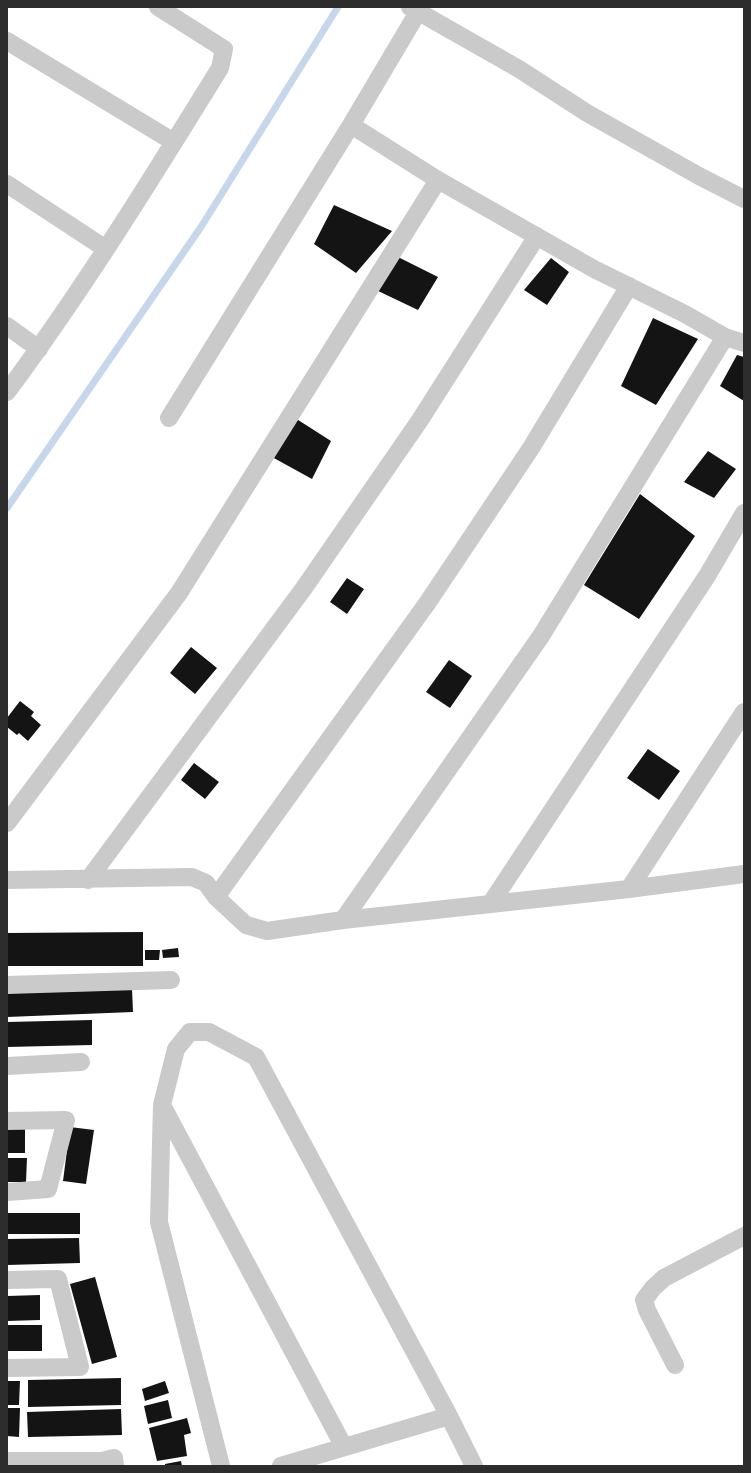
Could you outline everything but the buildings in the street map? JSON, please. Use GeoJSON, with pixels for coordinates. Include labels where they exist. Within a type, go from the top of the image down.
{"type":"FeatureCollection","features":[{"type":"Feature","properties":{"kind":"street"},"geometry":{"type":"LineString","coordinates":[[7,392],[39,349],[106,249],[220,68],[224,49],[158,7]]}},
{"type":"Feature","properties":{"kind":"street"},"geometry":{"type":"LineString","coordinates":[[169,418],[351,125],[414,9],[519,69],[594,117],[699,176],[744,199]]}},
{"type":"Feature","properties":{"kind":"street"},"geometry":{"type":"LineString","coordinates":[[7,41],[174,142]]}},
{"type":"Feature","properties":{"kind":"street"},"geometry":{"type":"LineString","coordinates":[[351,125],[438,180],[594,269],[685,314],[725,337],[744,343]]}},
{"type":"Feature","properties":{"kind":"street"},"geometry":{"type":"LineString","coordinates":[[7,822],[179,593],[438,180]]}},
{"type":"Feature","properties":{"kind":"street"},"geometry":{"type":"LineString","coordinates":[[7,184],[106,249]]}},
{"type":"Feature","properties":{"kind":"street"},"geometry":{"type":"LineString","coordinates":[[88,880],[304,588],[420,420],[537,236]]}},
{"type":"Feature","properties":{"kind":"street"},"geometry":{"type":"LineString","coordinates":[[216,897],[428,602],[531,448],[628,286]]}},
{"type":"Feature","properties":{"kind":"street"},"geometry":{"type":"LineString","coordinates":[[7,326],[39,349]]}},
{"type":"Feature","properties":{"kind":"street"},"geometry":{"type":"LineString","coordinates":[[343,920],[541,636],[725,337]]}},
{"type":"Feature","properties":{"kind":"street"},"geometry":{"type":"LineString","coordinates":[[491,903],[707,576],[744,513]]}},
{"type":"Feature","properties":{"kind":"street"},"geometry":{"type":"LineString","coordinates":[[629,889],[744,712]]}},
{"type":"Feature","properties":{"kind":"street"},"geometry":{"type":"LineString","coordinates":[[7,880],[88,880],[192,877],[206,883],[216,897],[246,925],[267,931],[343,920],[629,889],[744,874]]}},
{"type":"Feature","properties":{"kind":"street"},"geometry":{"type":"LineString","coordinates":[[7,985],[171,980]]}},
{"type":"Feature","properties":{"kind":"street"},"geometry":{"type":"LineString","coordinates":[[221,1466],[159,1222],[162,1105],[176,1049],[190,1032],[209,1032],[256,1057],[449,1416],[474,1466]]}},
{"type":"Feature","properties":{"kind":"street"},"geometry":{"type":"LineString","coordinates":[[7,1066],[82,1062]]}},
{"type":"Feature","properties":{"kind":"street"},"geometry":{"type":"LineString","coordinates":[[162,1105],[344,1447]]}},
{"type":"Feature","properties":{"kind":"street"},"geometry":{"type":"LineString","coordinates":[[7,1120],[66,1120],[48,1190],[7,1192]]}},
{"type":"Feature","properties":{"kind":"street"},"geometry":{"type":"LineString","coordinates":[[675,1365],[647,1310],[644,1300],[653,1288],[664,1278],[744,1236]]}},
{"type":"Feature","properties":{"kind":"street"},"geometry":{"type":"LineString","coordinates":[[7,1280],[58,1278],[80,1367],[7,1368]]}},
{"type":"Feature","properties":{"kind":"street"},"geometry":{"type":"LineString","coordinates":[[281,1466],[449,1416]]}},
{"type":"Feature","properties":{"kind":"street"},"geometry":{"type":"LineString","coordinates":[[7,1461],[102,1461],[114,1458],[116,1466]]}},
{"type":"Feature","properties":{"kind":"waterway"},"geometry":{"type":"LineString","coordinates":[[7,508],[201,227],[338,7]]}}]}
